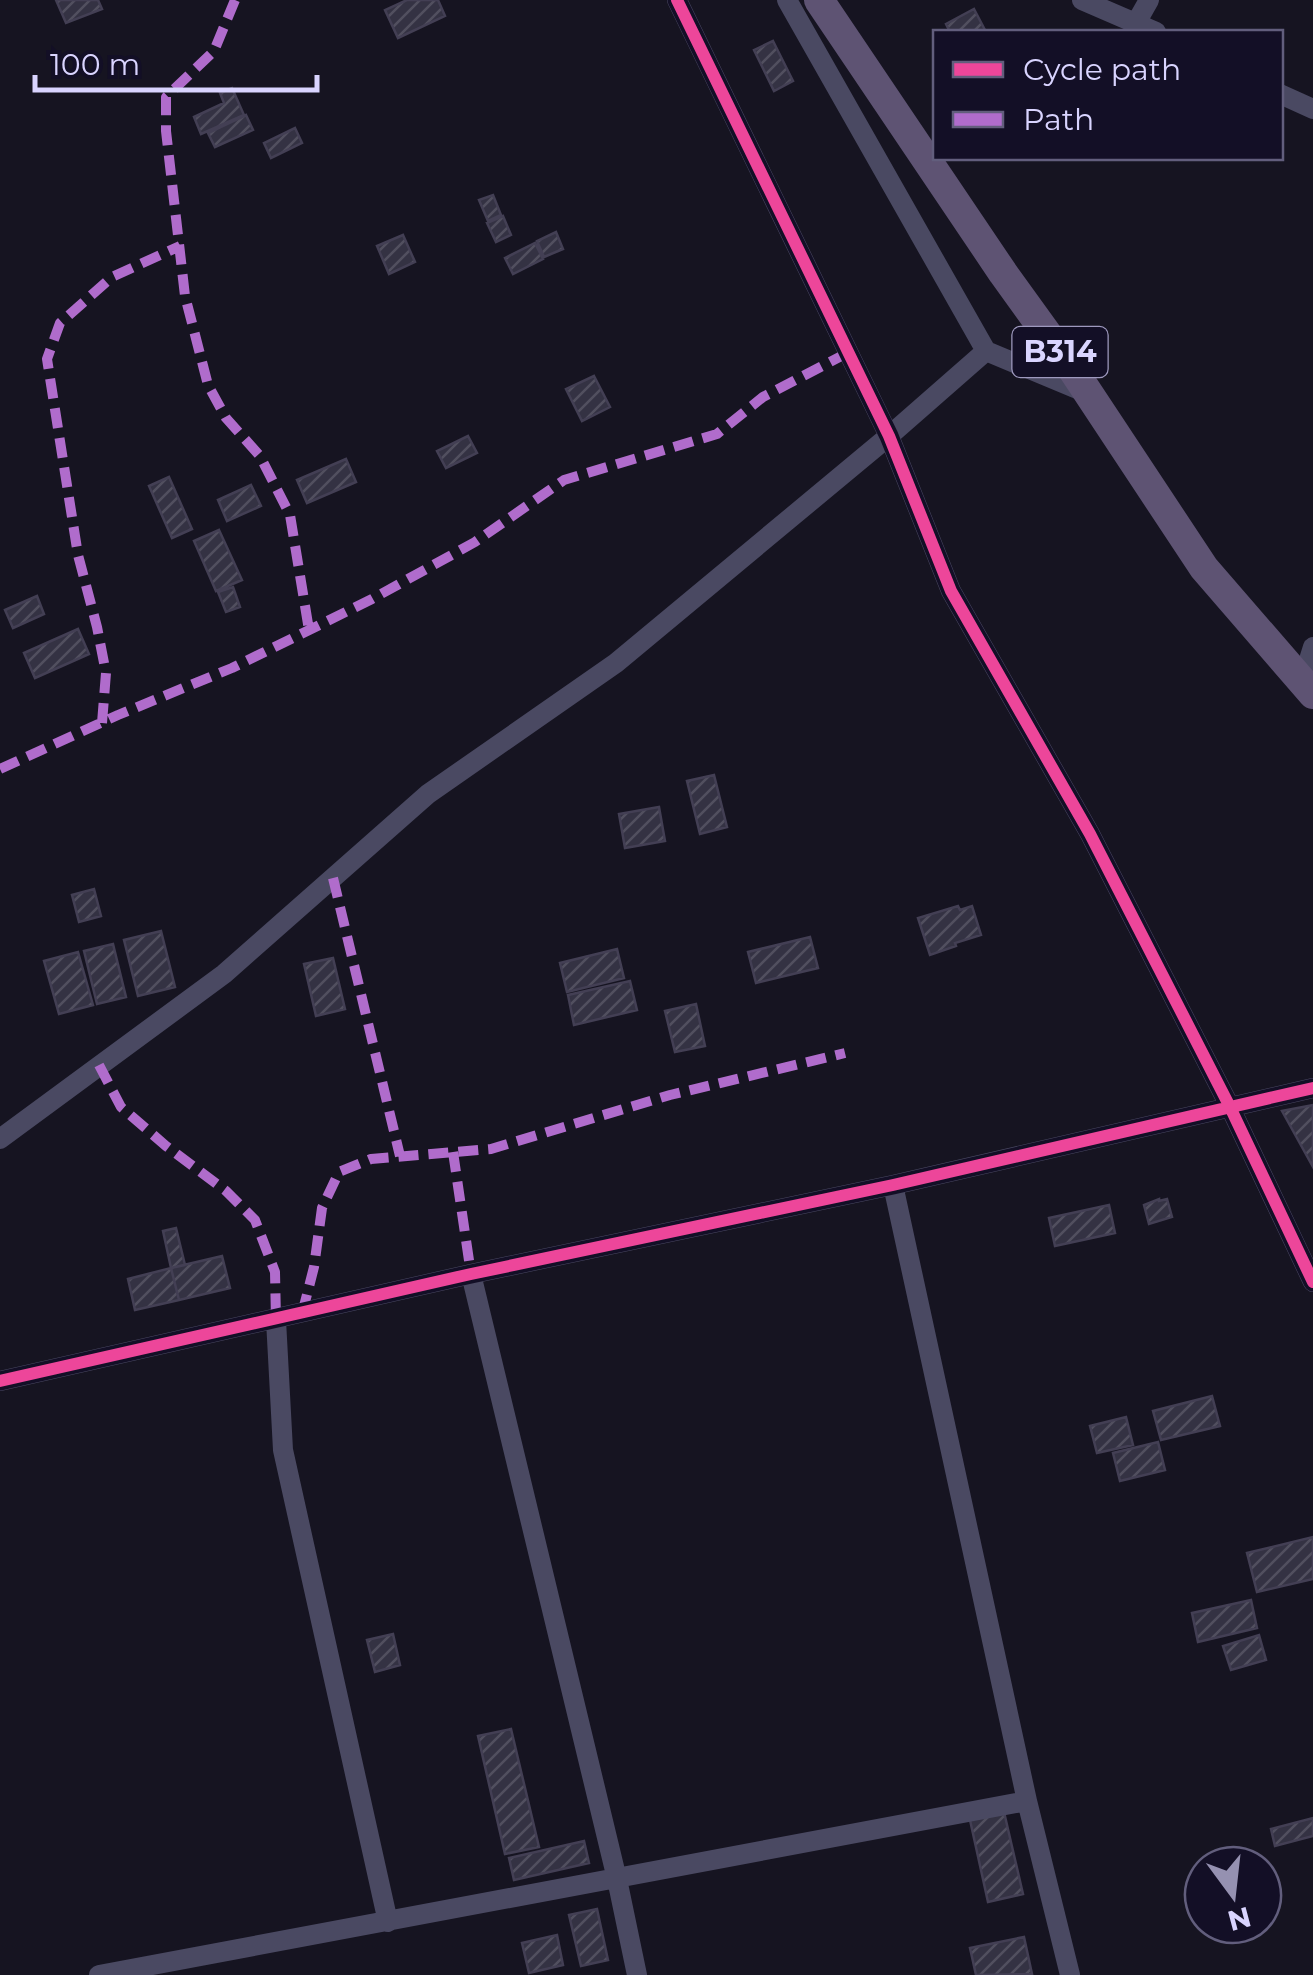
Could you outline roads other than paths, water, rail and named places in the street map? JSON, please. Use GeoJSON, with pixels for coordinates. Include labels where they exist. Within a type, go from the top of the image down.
{"type":"FeatureCollection","features":[{"type":"Feature","properties":{"kind":"main road","name":"B314"},"geometry":{"type":"LineString","coordinates":[[820,0],[1204,568],[1309,685]]}},
{"type":"Feature","properties":{"kind":"street"},"geometry":{"type":"LineString","coordinates":[[677,0],[889,436],[951,592],[1090,834],[1230,1107],[1313,1282]]}},
{"type":"Feature","properties":{"kind":"street"},"geometry":{"type":"LineString","coordinates":[[787,0],[986,351],[1089,394]]}},
{"type":"Feature","properties":{"kind":"street"},"geometry":{"type":"LineString","coordinates":[[1082,0],[1146,28],[1149,0]]}},
{"type":"Feature","properties":{"kind":"street"},"geometry":{"type":"LineString","coordinates":[[1283,95],[1313,110]]}},
{"type":"Feature","properties":{"kind":"street"},"geometry":{"type":"LineString","coordinates":[[0,1138],[224,974],[428,794],[616,663],[986,351]]}},
{"type":"Feature","properties":{"kind":"street"},"geometry":{"type":"LineString","coordinates":[[1309,685],[1313,648]]}},
{"type":"Feature","properties":{"kind":"street"},"geometry":{"type":"LineString","coordinates":[[0,1381],[470,1274],[893,1185],[1313,1088]]}},
{"type":"Feature","properties":{"kind":"street"},"geometry":{"type":"LineString","coordinates":[[893,1185],[1027,1802],[1070,1975]]}},
{"type":"Feature","properties":{"kind":"street"},"geometry":{"type":"LineString","coordinates":[[470,1274],[637,1975]]}},
{"type":"Feature","properties":{"kind":"street"},"geometry":{"type":"LineString","coordinates":[[276,1320],[283,1450],[388,1922]]}},
{"type":"Feature","properties":{"kind":"street"},"geometry":{"type":"LineString","coordinates":[[99,1975],[1027,1802]]}}]}
